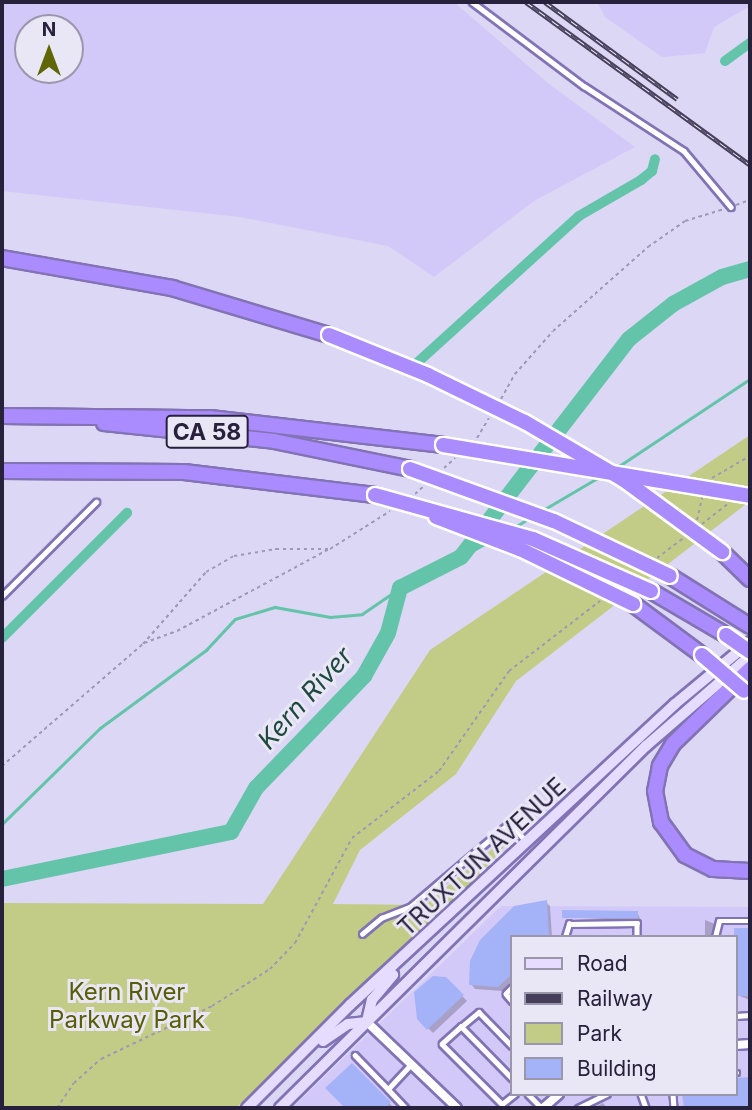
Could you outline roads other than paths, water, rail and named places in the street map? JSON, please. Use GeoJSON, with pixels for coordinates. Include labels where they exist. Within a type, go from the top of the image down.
{"type":"FeatureCollection","features":[{"type":"Feature","properties":{"kind":"highway"},"geometry":{"type":"LineString","coordinates":[[2,258],[172,288],[329,335],[439,380],[525,422],[624,480],[722,552],[750,579]]}},
{"type":"Feature","properties":{"kind":"highway"},"geometry":{"type":"LineString","coordinates":[[2,418],[210,418],[443,445],[750,496]]}},
{"type":"Feature","properties":{"kind":"highway","name":"CA 58"},"geometry":{"type":"LineString","coordinates":[[2,418],[231,435],[410,470],[554,521],[670,576],[747,624]]}},
{"type":"Feature","properties":{"kind":"highway"},"geometry":{"type":"LineString","coordinates":[[2,471],[143,470],[289,482],[373,497],[522,535],[650,591],[726,635],[750,654]]}},
{"type":"Feature","properties":{"kind":"highway"},"geometry":{"type":"LineString","coordinates":[[373,497],[503,542],[633,604],[702,655],[747,694]]}},
{"type":"Feature","properties":{"kind":"highway"},"geometry":{"type":"LineString","coordinates":[[750,669],[673,744],[660,766],[655,791],[661,822],[685,855],[713,870],[750,871]]}},
{"type":"Feature","properties":{"kind":"main road","name":"TRUXTUN AVENUE"},"geometry":{"type":"LineString","coordinates":[[247,1108],[675,704],[750,642]]}},
{"type":"Feature","properties":{"kind":"main road","name":"TRUXTUN AVENUE"},"geometry":{"type":"LineString","coordinates":[[280,1108],[646,746],[750,654]]}},
{"type":"Feature","properties":{"kind":"main road"},"geometry":{"type":"LineString","coordinates":[[480,912],[487,890],[524,852],[527,842]]}},
{"type":"Feature","properties":{"kind":"main road"},"geometry":{"type":"LineString","coordinates":[[304,1052],[348,1024],[367,1022],[372,999],[415,949]]}},
{"type":"Feature","properties":{"kind":"street"},"geometry":{"type":"LineString","coordinates":[[367,1022],[452,1107]]}},
{"type":"Feature","properties":{"kind":"street"},"geometry":{"type":"LineString","coordinates":[[542,1108],[557,1096]]}},
{"type":"Feature","properties":{"kind":"lane"},"geometry":{"type":"LineString","coordinates":[[472,2],[584,86],[684,151],[731,206]]}},
{"type":"Feature","properties":{"kind":"lane"},"geometry":{"type":"LineString","coordinates":[[2,596],[96,502]]}},
{"type":"Feature","properties":{"kind":"lane"},"geometry":{"type":"LineString","coordinates":[[362,934],[381,918],[410,907],[506,826],[512,825],[527,842]]}},
{"type":"Feature","properties":{"kind":"lane"},"geometry":{"type":"LineString","coordinates":[[716,935],[719,921],[750,921]]}},
{"type":"Feature","properties":{"kind":"lane"},"geometry":{"type":"LineString","coordinates":[[566,935],[569,924],[637,923],[637,935]]}},
{"type":"Feature","properties":{"kind":"lane"},"geometry":{"type":"LineString","coordinates":[[510,1044],[479,1012],[442,1044],[502,1104],[512,1096]]}},
{"type":"Feature","properties":{"kind":"lane"},"geometry":{"type":"LineString","coordinates":[[461,1027],[510,1077]]}},
{"type":"Feature","properties":{"kind":"lane"},"geometry":{"type":"LineString","coordinates":[[355,1055],[406,1108]]}},
{"type":"Feature","properties":{"kind":"lane"},"geometry":{"type":"LineString","coordinates":[[388,1089],[411,1064]]}},
{"type":"Feature","properties":{"kind":"lane"},"geometry":{"type":"LineString","coordinates":[[578,1108],[603,1096]]}},
{"type":"Feature","properties":{"kind":"waterway"},"geometry":{"type":"LineString","coordinates":[[725,61],[750,43]]}},
{"type":"Feature","properties":{"kind":"waterway"},"geometry":{"type":"LineString","coordinates":[[418,362],[579,216],[652,171],[655,159]]}},
{"type":"Feature","properties":{"kind":"waterway","name":"Kern River"},"geometry":{"type":"LineString","coordinates":[[2,879],[231,832],[256,788],[364,676],[388,633],[400,588],[461,557],[629,339],[673,304],[722,277],[750,269]]}},
{"type":"Feature","properties":{"kind":"waterway"},"geometry":{"type":"LineString","coordinates":[[616,468],[750,379]]}},
{"type":"Feature","properties":{"kind":"waterway"},"geometry":{"type":"LineString","coordinates":[[543,510],[601,476]]}},
{"type":"Feature","properties":{"kind":"waterway"},"geometry":{"type":"LineString","coordinates":[[2,638],[127,513]]}},
{"type":"Feature","properties":{"kind":"waterway"},"geometry":{"type":"LineString","coordinates":[[513,528],[528,519]]}},
{"type":"Feature","properties":{"kind":"waterway"},"geometry":{"type":"LineString","coordinates":[[461,557],[486,543]]}},
{"type":"Feature","properties":{"kind":"waterway"},"geometry":{"type":"LineString","coordinates":[[2,824],[100,728],[206,650],[235,619],[275,607],[330,617],[362,614],[400,588]]}},
{"type":"Feature","properties":{"kind":"railway"},"geometry":{"type":"LineString","coordinates":[[526,2],[750,165]]}},
{"type":"Feature","properties":{"kind":"railway"},"geometry":{"type":"LineString","coordinates":[[545,2],[677,99]]}},
{"type":"Feature","properties":{"kind":"park label","name":"Kern River Parkway Park"},"geometry":{"type":"Point","coordinates":[127,1006]}}]}
